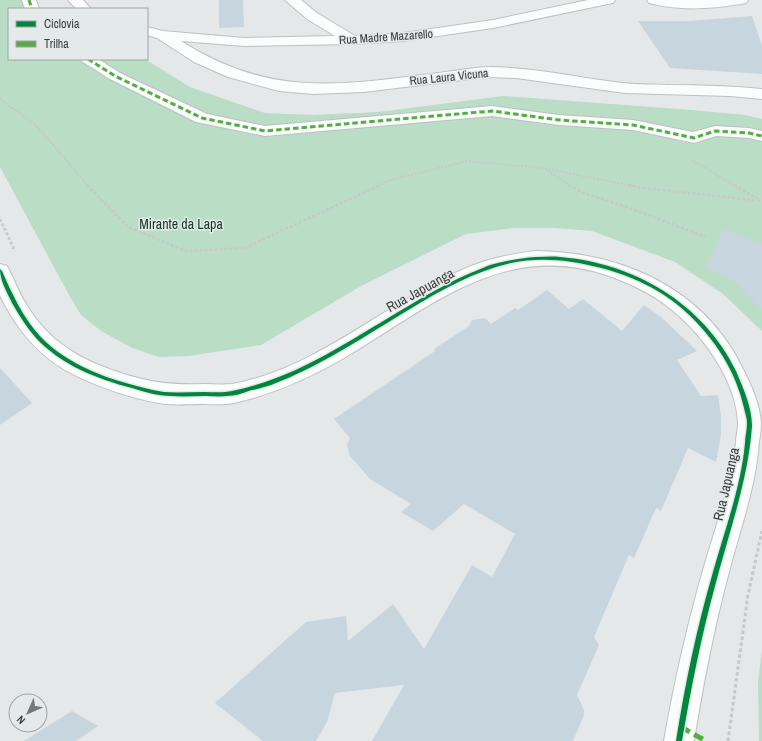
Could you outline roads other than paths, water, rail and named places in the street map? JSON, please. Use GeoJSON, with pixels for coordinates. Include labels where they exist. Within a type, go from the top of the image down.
{"type":"FeatureCollection","features":[{"type":"Feature","properties":{"kind":"street"},"geometry":{"type":"LineString","coordinates":[[75,0],[83,8]]}},
{"type":"Feature","properties":{"kind":"street"},"geometry":{"type":"LineString","coordinates":[[292,0],[312,16],[353,40]]}},
{"type":"Feature","properties":{"kind":"street","name":"Rua Madre Mazarello"},"geometry":{"type":"LineString","coordinates":[[162,35],[244,42],[353,40],[446,32],[546,14],[608,0]]}},
{"type":"Feature","properties":{"kind":"street"},"geometry":{"type":"LineString","coordinates":[[654,0],[681,5],[698,6],[741,0]]}},
{"type":"Feature","properties":{"kind":"street","name":"Rua Laura Vicuna"},"geometry":{"type":"LineString","coordinates":[[148,31],[162,35],[199,59],[233,74],[279,86],[313,89],[364,87],[487,72],[516,73],[625,88],[730,91],[762,94]]}},
{"type":"Feature","properties":{"kind":"street"},"geometry":{"type":"LineString","coordinates":[[90,60],[115,76],[202,118],[265,132],[492,111],[559,120],[633,125],[694,138],[715,131],[749,133],[762,136]]}},
{"type":"Feature","properties":{"kind":"street","name":"Rua Japuanga"},"geometry":{"type":"LineString","coordinates":[[0,271],[10,297],[38,338],[66,359],[101,378],[164,394],[232,394],[285,378],[325,358],[446,287],[492,266],[524,259],[566,259],[599,265],[649,284],[673,299],[692,314],[721,350],[739,381],[749,420],[747,459],[700,633],[686,695],[679,741]]}},
{"type":"Feature","properties":{"kind":"park label","name":"Mirante da Lapa"},"geometry":{"type":"Point","coordinates":[181,224]}}]}
